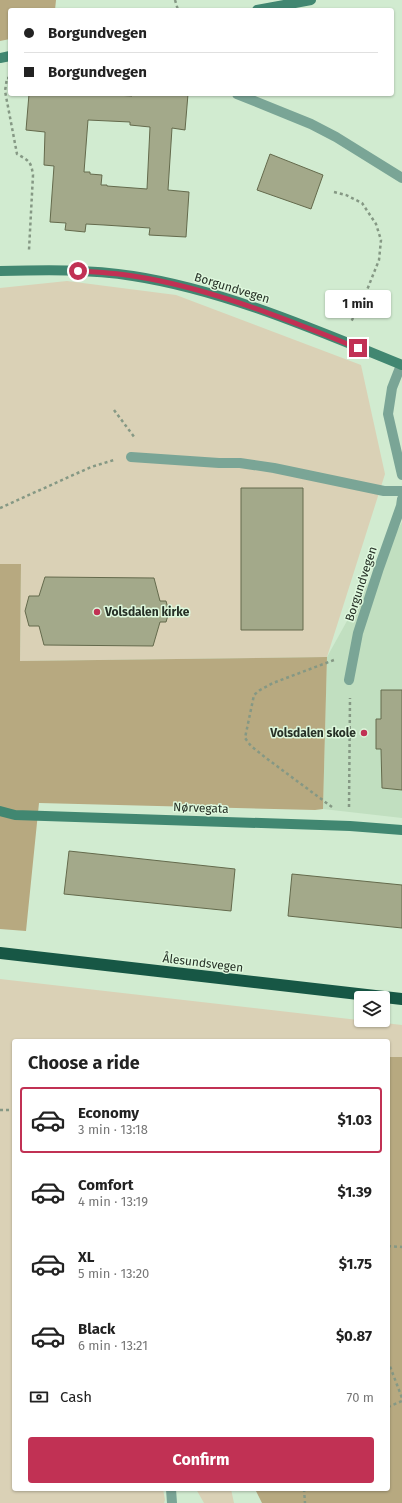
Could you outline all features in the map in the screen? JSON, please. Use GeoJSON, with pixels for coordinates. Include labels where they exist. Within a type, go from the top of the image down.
{"type":"FeatureCollection","features":[{"type":"Feature","properties":{"kind":"highway","name":"Ålesundsvegen"},"geometry":{"type":"LineString","coordinates":[[0,953],[402,999]]}},
{"type":"Feature","properties":{"kind":"street"},"geometry":{"type":"LineString","coordinates":[[268,8],[311,0]]}},
{"type":"Feature","properties":{"kind":"street"},"geometry":{"type":"LineString","coordinates":[[242,96],[311,124],[336,137],[402,178]]}},
{"type":"Feature","properties":{"kind":"street","name":"Borgundvegen"},"geometry":{"type":"LineString","coordinates":[[0,271],[50,270],[108,273],[134,276],[193,289],[271,314],[402,365],[392,388],[388,414],[402,475]]}},
{"type":"Feature","properties":{"kind":"street"},"geometry":{"type":"LineString","coordinates":[[131,457],[205,463],[240,463],[267,467],[384,492],[402,492]]}},
{"type":"Feature","properties":{"kind":"street","name":"Borgundvegen"},"geometry":{"type":"LineString","coordinates":[[349,680],[358,633],[401,506],[402,499]]}},
{"type":"Feature","properties":{"kind":"street","name":"Nørvegata"},"geometry":{"type":"LineString","coordinates":[[0,811],[14,815],[350,826],[402,830]]}},
{"type":"Feature","properties":{"kind":"street"},"geometry":{"type":"LineString","coordinates":[[171,1491],[172,1503]]}},
{"type":"Feature","properties":{"kind":"path"},"geometry":{"type":"LineString","coordinates":[[8,78],[5,92],[17,154],[29,161],[32,165],[33,175],[29,250]]}},
{"type":"Feature","properties":{"kind":"path"},"geometry":{"type":"LineString","coordinates":[[334,192],[346,195],[362,203],[376,224],[381,240],[378,260],[365,294],[351,322]]}},
{"type":"Feature","properties":{"kind":"path"},"geometry":{"type":"LineString","coordinates":[[114,410],[145,451],[145,458]]}},
{"type":"Feature","properties":{"kind":"path"},"geometry":{"type":"LineString","coordinates":[[0,508],[91,467],[117,459],[131,457]]}},
{"type":"Feature","properties":{"kind":"path"},"geometry":{"type":"LineString","coordinates":[[334,808],[266,758],[251,746],[246,738],[254,695],[260,690],[273,683],[331,660],[354,655]]}},
{"type":"Feature","properties":{"kind":"path"},"geometry":{"type":"LineString","coordinates":[[349,814],[350,703]]}},
{"type":"Feature","properties":{"kind":"path"},"geometry":{"type":"LineString","coordinates":[[0,1110],[12,1110]]}},
{"type":"Feature","properties":{"kind":"path"},"geometry":{"type":"LineString","coordinates":[[390,1246],[402,1247]]}},
{"type":"Feature","properties":{"kind":"path"},"geometry":{"type":"LineString","coordinates":[[390,1366],[402,1399],[390,1406]]}},
{"type":"Feature","properties":{"kind":"path"},"geometry":{"type":"LineString","coordinates":[[304,1491],[305,1503]]}},
{"type":"Feature","properties":{"kind":"shaded area"},"geometry":{"type":"Polygon","coordinates":[[[0,0],[56,0],[55,8],[8,8],[8,39],[0,41],[0,0]]]}},
{"type":"Feature","properties":{"kind":"shaded area"},"geometry":{"type":"Polygon","coordinates":[[[67,281],[176,295],[361,365],[385,474],[327,657],[20,661],[21,564],[0,564],[0,288],[67,281]]]}},
{"type":"Feature","properties":{"kind":"shaded area","name":"Volsdalen skole"},"geometry":{"type":"Polygon","coordinates":[[[402,522],[402,818],[323,809],[327,657],[402,522]]]}},
{"type":"Feature","properties":{"kind":"shaded area"},"geometry":{"type":"Polygon","coordinates":[[[0,564],[21,564],[20,661],[327,657],[323,809],[39,803],[26,931],[0,929],[0,564]]]}},
{"type":"Feature","properties":{"kind":"shaded area"},"geometry":{"type":"Polygon","coordinates":[[[0,979],[354,1020],[354,1027],[390,1027],[390,1024],[402,1025],[402,1057],[390,1057],[390,1039],[12,1039],[12,1491],[163,1491],[164,1503],[0,1503],[0,979]]]}},
{"type":"Feature","properties":{"kind":"shaded area"},"geometry":{"type":"Polygon","coordinates":[[[390,1057],[402,1057],[402,1503],[262,1503],[256,1491],[390,1491],[390,1057]]]}},
{"type":"Feature","properties":{"kind":"shaded area"},"geometry":{"type":"Polygon","coordinates":[[[197,1491],[231,1491],[234,1503],[204,1503],[197,1491]]]}},
{"type":"Feature","properties":{"kind":"building"},"geometry":{"type":"Polygon","coordinates":[[[29,96],[188,96],[185,130],[172,128],[168,190],[189,192],[186,237],[149,235],[150,228],[104,225],[86,224],[85,232],[65,230],[66,223],[50,222],[54,166],[44,165],[45,132],[26,130],[29,96]],[[88,120],[84,172],[102,175],[101,185],[147,189],[150,127],[130,125],[130,122],[88,120]]]}},
{"type":"Feature","properties":{"kind":"building"},"geometry":{"type":"Polygon","coordinates":[[[270,154],[323,175],[311,209],[257,190],[270,154]]]}},
{"type":"Feature","properties":{"kind":"building"},"geometry":{"type":"Polygon","coordinates":[[[241,488],[303,488],[303,630],[241,630],[241,488]]]}},
{"type":"Feature","properties":{"kind":"building","name":"Volsdalen kirke"},"geometry":{"type":"Polygon","coordinates":[[[45,577],[154,578],[160,601],[166,601],[169,612],[166,622],[160,622],[153,646],[44,645],[39,626],[29,626],[25,611],[29,596],[39,596],[45,577]]]}},
{"type":"Feature","properties":{"kind":"building"},"geometry":{"type":"Polygon","coordinates":[[[381,690],[402,690],[402,790],[382,788],[381,749],[376,749],[376,719],[381,719],[381,690]]]}},
{"type":"Feature","properties":{"kind":"building"},"geometry":{"type":"Polygon","coordinates":[[[69,851],[235,869],[231,911],[64,894],[69,851]]]}},
{"type":"Feature","properties":{"kind":"building"},"geometry":{"type":"Polygon","coordinates":[[[292,874],[402,885],[402,928],[288,916],[292,874]]]}},
{"type":"Feature","properties":{"kind":"place","name":"Volsdalen kirke"},"geometry":{"type":"Point","coordinates":[97,612]}},
{"type":"Feature","properties":{"kind":"place","name":"Volsdalen skole"},"geometry":{"type":"Point","coordinates":[364,733]}},
{"type":"Feature","properties":{"kind":"route"},"geometry":{"type":"LineString","coordinates":[[78,271],[134,276],[193,289],[222,297],[271,314],[358,348]]}}]}
